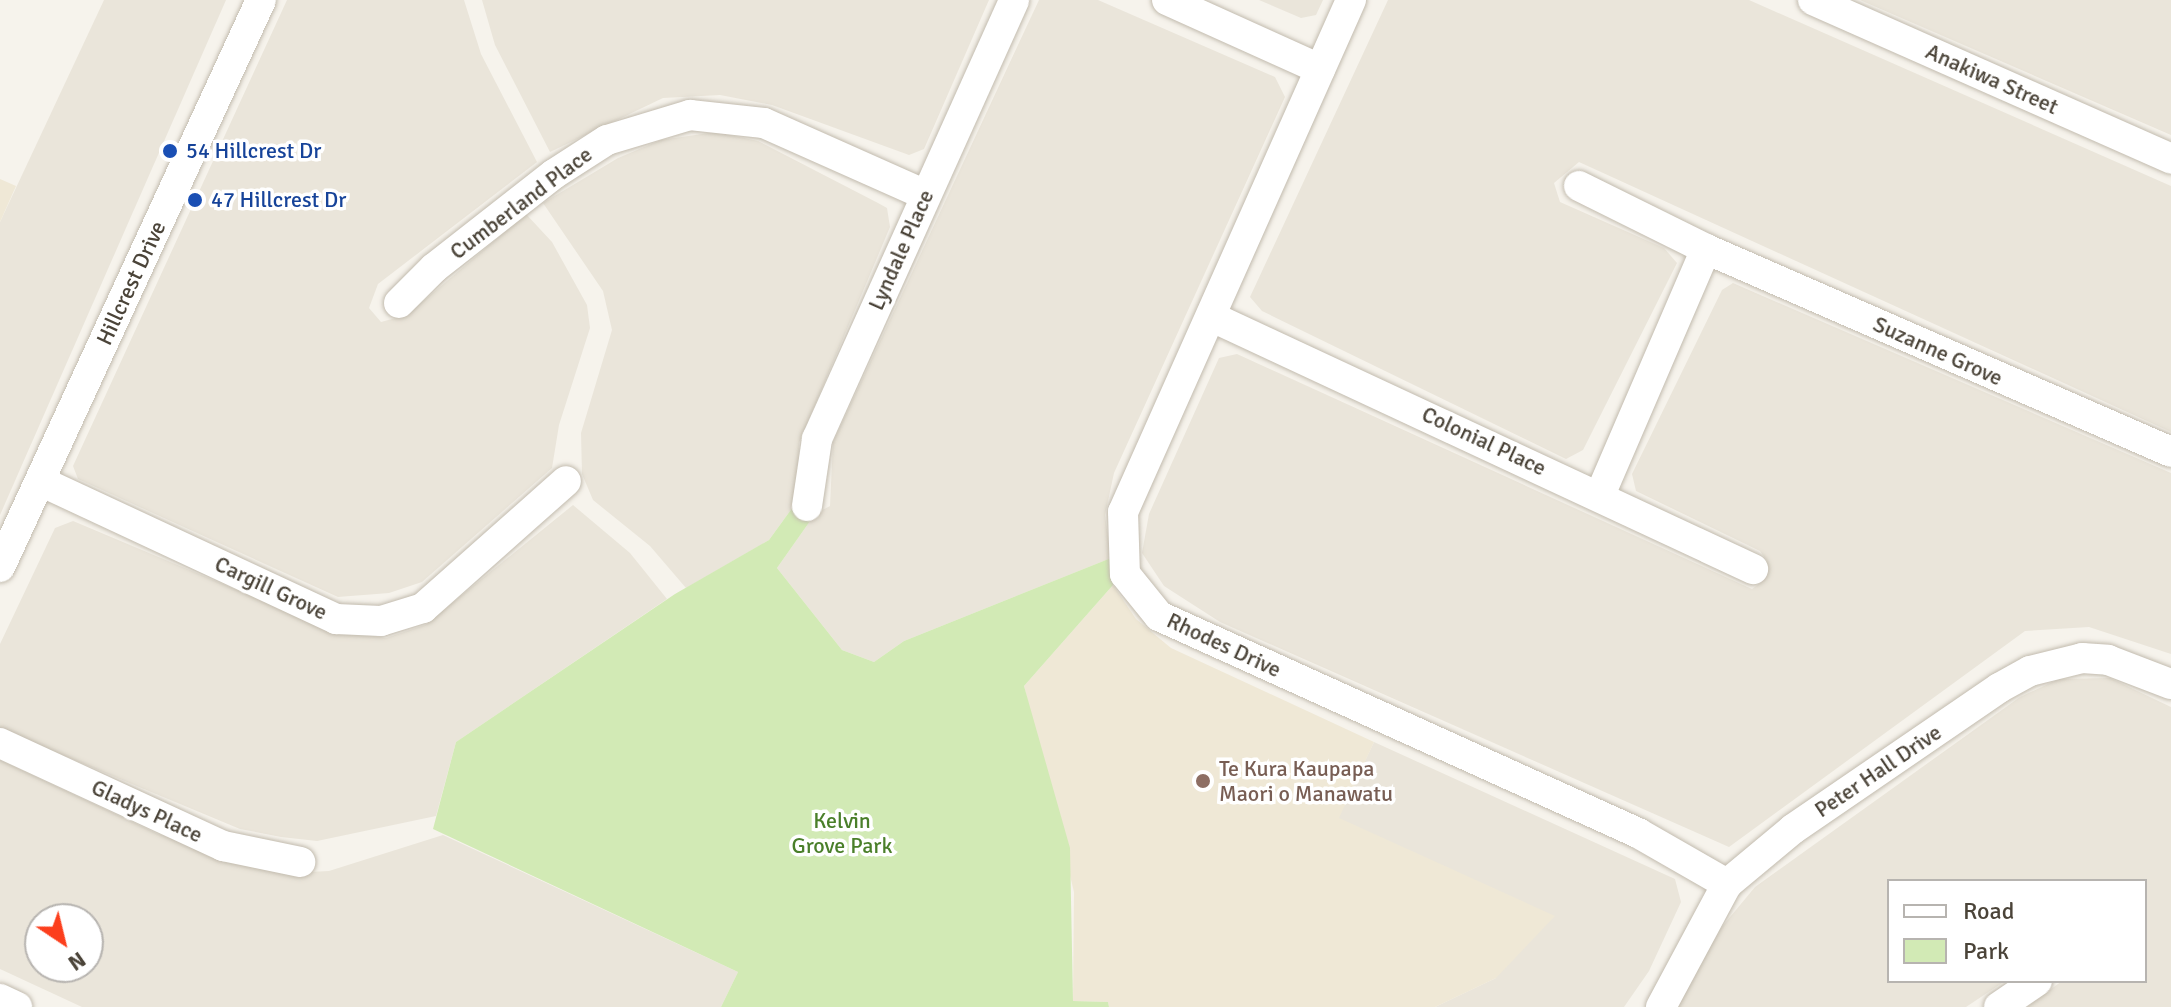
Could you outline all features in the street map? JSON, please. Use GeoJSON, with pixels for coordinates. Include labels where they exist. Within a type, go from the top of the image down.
{"type":"FeatureCollection","features":[{"type":"Feature","properties":{"kind":"street","name":"Hillcrest Drive"},"geometry":{"type":"LineString","coordinates":[[0,567],[261,0]]}},
{"type":"Feature","properties":{"kind":"street","name":"Lyndale Place"},"geometry":{"type":"LineString","coordinates":[[807,506],[817,439],[1014,0]]}},
{"type":"Feature","properties":{"kind":"street"},"geometry":{"type":"LineString","coordinates":[[1167,0],[1320,69]]}},
{"type":"Feature","properties":{"kind":"street","name":"Rhodes Drive"},"geometry":{"type":"LineString","coordinates":[[1351,0],[1123,512],[1122,566],[1139,597],[1159,616],[1638,833],[1727,884]]}},
{"type":"Feature","properties":{"kind":"street","name":"Anakiwa Street"},"geometry":{"type":"LineString","coordinates":[[1813,0],[2171,159]]}},
{"type":"Feature","properties":{"kind":"street","name":"Cumberland Place"},"geometry":{"type":"LineString","coordinates":[[399,303],[554,174],[607,140],[690,115],[764,123],[926,195]]}},
{"type":"Feature","properties":{"kind":"street","name":"Suzanne Grove"},"geometry":{"type":"LineString","coordinates":[[1579,186],[1706,249],[2171,452]]}},
{"type":"Feature","properties":{"kind":"street"},"geometry":{"type":"LineString","coordinates":[[1600,495],[1706,249]]}},
{"type":"Feature","properties":{"kind":"street","name":"Colonial Place"},"geometry":{"type":"LineString","coordinates":[[1212,317],[1600,495],[1753,569]]}},
{"type":"Feature","properties":{"kind":"street","name":"Cargill Grove"},"geometry":{"type":"LineString","coordinates":[[40,481],[336,619],[381,621],[423,608],[566,481]]}},
{"type":"Feature","properties":{"kind":"street","name":"Peter Hall Drive"},"geometry":{"type":"LineString","coordinates":[[1661,1007],[1727,884],[1793,829],[2030,671],[2060,661],[2108,660],[2171,684]]}},
{"type":"Feature","properties":{"kind":"street","name":"Gladys Place"},"geometry":{"type":"LineString","coordinates":[[0,743],[223,846],[300,862]]}},
{"type":"Feature","properties":{"kind":"street"},"geometry":{"type":"LineString","coordinates":[[1999,1007],[2034,983]]}},
{"type":"Feature","properties":{"kind":"street"},"geometry":{"type":"LineString","coordinates":[[0,999],[17,1007]]}},
{"type":"Feature","properties":{"kind":"shaded area"},"geometry":{"type":"Polygon","coordinates":[[[104,0],[226,0],[0,515],[0,222],[104,0]]]}},
{"type":"Feature","properties":{"kind":"shaded area"},"geometry":{"type":"Polygon","coordinates":[[[287,0],[464,0],[481,54],[537,162],[378,284],[369,308],[381,322],[407,315],[526,214],[552,242],[587,305],[590,328],[559,425],[552,468],[422,582],[389,593],[338,597],[78,479],[73,466],[287,0]]]}},
{"type":"Feature","properties":{"kind":"shaded area"},"geometry":{"type":"Polygon","coordinates":[[[482,0],[989,0],[924,149],[909,155],[772,105],[720,95],[663,98],[550,152],[495,45],[482,0]]]}},
{"type":"Feature","properties":{"kind":"shaded area"},"geometry":{"type":"Polygon","coordinates":[[[1039,0],[1098,0],[1275,77],[1285,97],[1114,473],[1105,515],[1111,558],[904,641],[874,662],[842,650],[777,568],[815,514],[830,506],[833,442],[1039,0]]]}},
{"type":"Feature","properties":{"kind":"shaded area"},"geometry":{"type":"Polygon","coordinates":[[[1259,0],[1323,0],[1316,15],[1301,18],[1259,0]]]}},
{"type":"Feature","properties":{"kind":"shaded area"},"geometry":{"type":"Polygon","coordinates":[[[1388,0],[1749,0],[2171,186],[2171,432],[1579,162],[1554,183],[1560,202],[1664,248],[1677,263],[1583,450],[1566,459],[1262,311],[1250,297],[1388,0]]]}},
{"type":"Feature","properties":{"kind":"shaded area"},"geometry":{"type":"Polygon","coordinates":[[[1860,0],[2171,0],[2171,135],[1860,0]]]}},
{"type":"Feature","properties":{"kind":"shaded area"},"geometry":{"type":"Polygon","coordinates":[[[716,132],[758,141],[878,203],[887,208],[890,227],[799,443],[798,500],[769,540],[686,588],[650,546],[593,500],[582,474],[581,433],[612,330],[603,291],[543,203],[618,158],[661,140],[716,132]]]}},
{"type":"Feature","properties":{"kind":"shaded area"},"geometry":{"type":"Polygon","coordinates":[[[0,179],[16,186],[0,222],[0,179]]]}},
{"type":"Feature","properties":{"kind":"shaded area"},"geometry":{"type":"Polygon","coordinates":[[[1733,283],[2171,473],[2171,654],[2089,627],[2025,631],[1729,847],[1220,622],[1164,586],[1142,553],[1149,514],[1219,358],[1237,354],[1752,589],[1760,583],[1767,561],[1760,551],[1636,491],[1632,474],[1722,290],[1733,283]]]}},
{"type":"Feature","properties":{"kind":"shaded area"},"geometry":{"type":"Polygon","coordinates":[[[573,505],[630,553],[667,599],[456,742],[436,816],[317,841],[240,829],[0,729],[0,644],[55,528],[73,521],[327,628],[386,638],[425,625],[573,505]]]}},
{"type":"Feature","properties":{"kind":"shaded area","name":"Te Kura Kaupapa Maori o Manawatu"},"geometry":{"type":"Polygon","coordinates":[[[1113,585],[1136,619],[1171,648],[1374,742],[1339,818],[1555,916],[1496,978],[1435,1007],[1109,1007],[1108,1002],[1073,1001],[1074,892],[1024,686],[1113,585]]]}},
{"type":"Feature","properties":{"kind":"shaded area"},"geometry":{"type":"Polygon","coordinates":[[[2110,678],[2171,707],[2171,1007],[2027,1007],[2059,983],[2147,983],[2147,879],[1887,879],[1887,983],[2002,983],[1966,1007],[1674,1007],[1721,928],[1755,887],[2020,697],[2059,679],[2110,678]]]}},
{"type":"Feature","properties":{"kind":"shaded area"},"geometry":{"type":"Polygon","coordinates":[[[1374,742],[1675,879],[1681,902],[1649,971],[1624,1007],[1435,1007],[1496,978],[1338,818],[1374,742]]]}},
{"type":"Feature","properties":{"kind":"shaded area"},"geometry":{"type":"Polygon","coordinates":[[[0,760],[158,834],[291,873],[329,871],[443,835],[738,972],[721,1007],[82,1007],[30,983],[104,983],[104,903],[24,903],[24,980],[0,969],[0,760]]]}},
{"type":"Feature","properties":{"kind":"green space","name":"Kelvin Grove Park"},"geometry":{"type":"Polygon","coordinates":[[[798,500],[815,514],[777,568],[842,650],[874,662],[904,641],[1111,558],[1113,585],[1024,686],[1070,848],[1073,1001],[1108,1002],[1109,1007],[721,1007],[738,972],[433,829],[456,742],[675,594],[769,540],[798,500]]]}},
{"type":"Feature","properties":{"kind":"place","name":"54 Hillcrest Dr"},"geometry":{"type":"Point","coordinates":[170,151]}},
{"type":"Feature","properties":{"kind":"place","name":"47 Hillcrest Dr"},"geometry":{"type":"Point","coordinates":[195,200]}},
{"type":"Feature","properties":{"kind":"place","name":"Te Kura Kaupapa Maori o Manawatu"},"geometry":{"type":"Point","coordinates":[1203,781]}}]}
